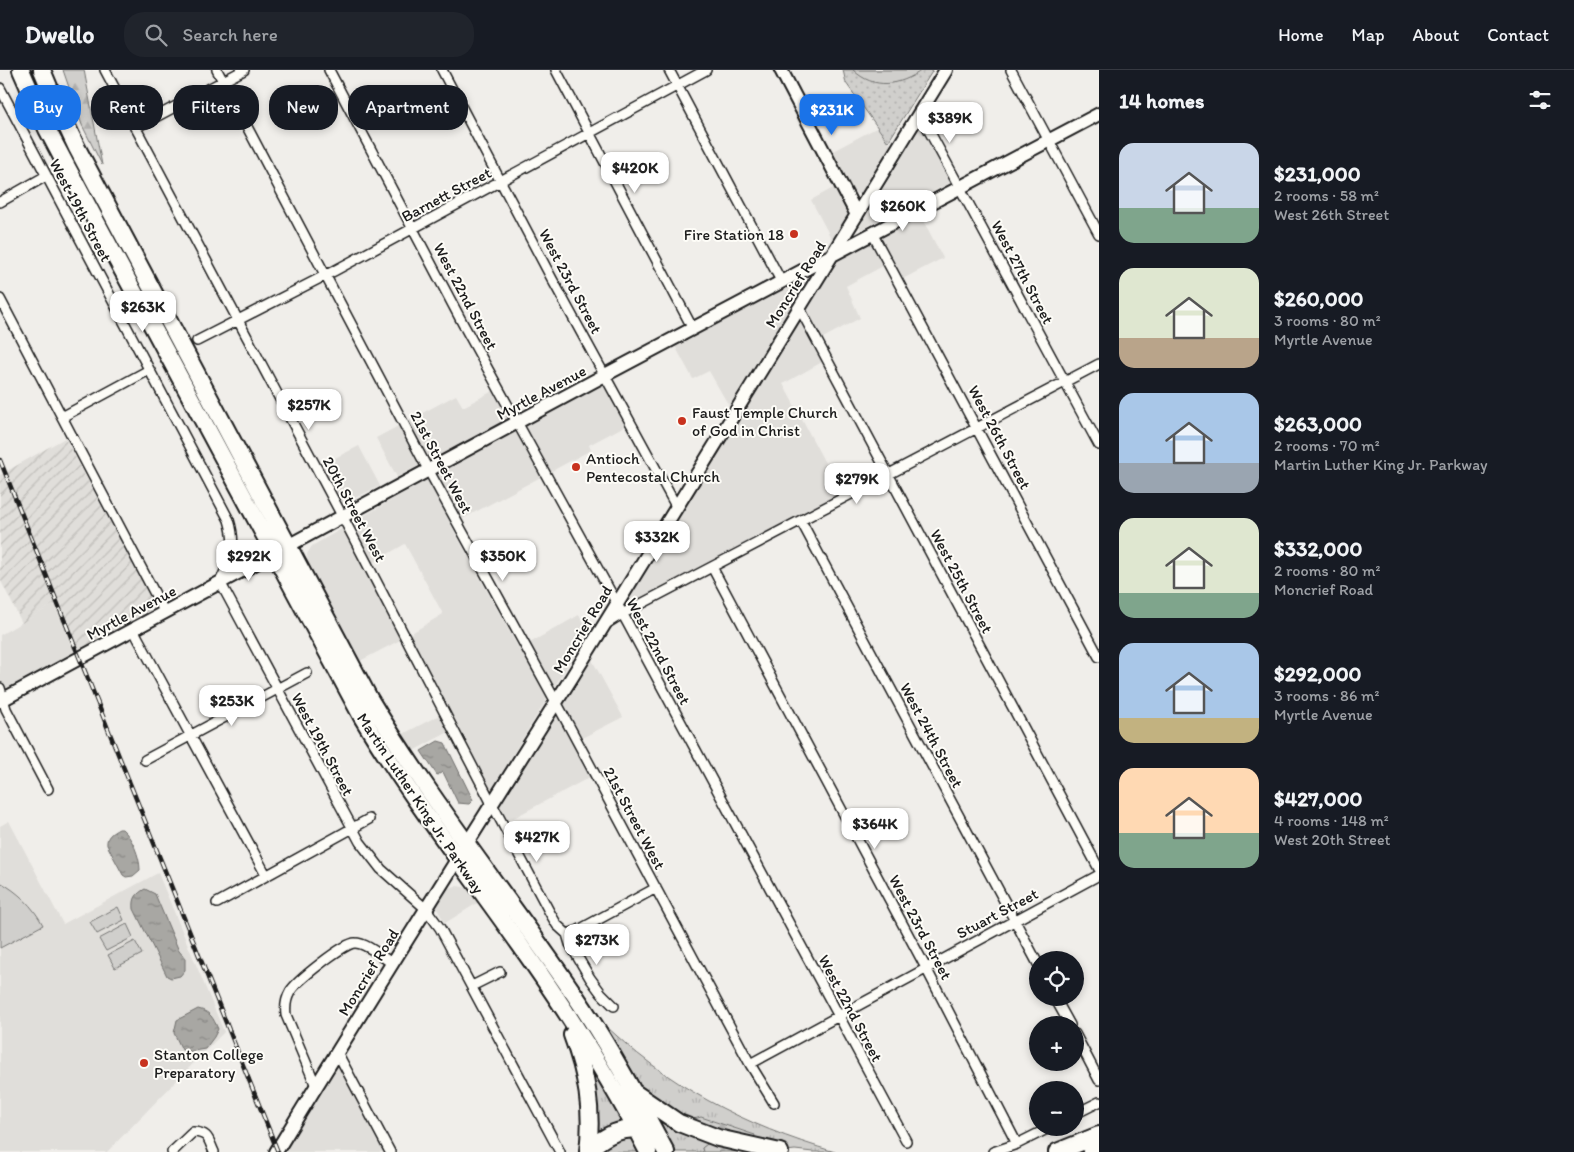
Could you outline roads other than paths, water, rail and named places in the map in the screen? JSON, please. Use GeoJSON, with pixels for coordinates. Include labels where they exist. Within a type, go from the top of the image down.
{"type":"FeatureCollection","features":[{"type":"Feature","properties":{"kind":"highway","name":"Martin Luther King Jr. Parkway"},"geometry":{"type":"LineString","coordinates":[[21,70],[47,129],[346,690],[378,744],[538,971],[585,1044],[648,1152]]}},
{"type":"Feature","properties":{"kind":"highway","name":"Martin Luther King Jr. Parkway"},"geometry":{"type":"LineString","coordinates":[[42,70],[77,148],[381,718],[415,772],[573,993],[601,1036],[662,1145]]}},
{"type":"Feature","properties":{"kind":"highway"},"geometry":{"type":"LineString","coordinates":[[538,971],[572,1036],[585,1075],[593,1151]]}},
{"type":"Feature","properties":{"kind":"highway"},"geometry":{"type":"LineString","coordinates":[[632,1091],[679,1122],[718,1138],[780,1152]]}},
{"type":"Feature","properties":{"kind":"highway"},"geometry":{"type":"LineString","coordinates":[[593,1151],[609,1134],[625,1129],[644,1131],[662,1145]]}},
{"type":"Feature","properties":{"kind":"highway"},"geometry":{"type":"LineString","coordinates":[[1057,1152],[1099,1135]]}},
{"type":"Feature","properties":{"kind":"highway"},"geometry":{"type":"LineString","coordinates":[[593,1151],[623,1140],[637,1144],[648,1152]]}},
{"type":"Feature","properties":{"kind":"highway"},"geometry":{"type":"LineString","coordinates":[[1091,1152],[1099,1148]]}},
{"type":"Feature","properties":{"kind":"main road"},"geometry":{"type":"LineString","coordinates":[[782,70],[857,214]]}},
{"type":"Feature","properties":{"kind":"main road","name":"Moncrief Road"},"geometry":{"type":"LineString","coordinates":[[276,1152],[457,858],[603,626],[619,609],[676,506],[946,70]]}},
{"type":"Feature","properties":{"kind":"main road","name":"Myrtle Avenue"},"geometry":{"type":"LineString","coordinates":[[1,696],[164,613],[781,281],[1099,114]]}},
{"type":"Feature","properties":{"kind":"street","name":"20th Street West"},"geometry":{"type":"LineString","coordinates":[[104,70],[112,85]]}},
{"type":"Feature","properties":{"kind":"street","name":"21st Street West"},"geometry":{"type":"LineString","coordinates":[[217,70],[429,470],[750,1064],[774,1103]]}},
{"type":"Feature","properties":{"kind":"street"},"geometry":{"type":"LineString","coordinates":[[163,113],[244,70]]}},
{"type":"Feature","properties":{"kind":"street","name":"West 22nd Street"},"geometry":{"type":"LineString","coordinates":[[329,70],[906,1141]]}},
{"type":"Feature","properties":{"kind":"street","name":"West 23rd Street"},"geometry":{"type":"LineString","coordinates":[[442,70],[676,506]]}},
{"type":"Feature","properties":{"kind":"street"},"geometry":{"type":"LineString","coordinates":[[556,70],[693,328]]}},
{"type":"Feature","properties":{"kind":"street"},"geometry":{"type":"LineString","coordinates":[[669,70],[781,281]]}},
{"type":"Feature","properties":{"kind":"street","name":"Barnett Street"},"geometry":{"type":"LineString","coordinates":[[197,341],[326,276],[706,70]]}},
{"type":"Feature","properties":{"kind":"street"},"geometry":{"type":"LineString","coordinates":[[1011,70],[1099,234]]}},
{"type":"Feature","properties":{"kind":"street","name":"West 19th Street"},"geometry":{"type":"LineString","coordinates":[[0,88],[229,520],[233,532],[232,553],[220,582],[360,842],[381,869],[426,909],[440,928],[560,1152]]}},
{"type":"Feature","properties":{"kind":"street","name":"West 27th Street"},"geometry":{"type":"LineString","coordinates":[[920,114],[1099,446]]}},
{"type":"Feature","properties":{"kind":"street","name":"20th Street West"},"geometry":{"type":"LineString","coordinates":[[136,130],[550,913],[557,925],[567,934],[570,944],[590,978],[614,1006]]}},
{"type":"Feature","properties":{"kind":"street"},"geometry":{"type":"LineString","coordinates":[[0,202],[46,176]]}},
{"type":"Feature","properties":{"kind":"street","name":"West 26th Street"},"geometry":{"type":"LineString","coordinates":[[872,233],[1099,657]]}},
{"type":"Feature","properties":{"kind":"street"},"geometry":{"type":"LineString","coordinates":[[0,299],[164,613]]}},
{"type":"Feature","properties":{"kind":"street","name":"West 25th Street"},"geometry":{"type":"LineString","coordinates":[[800,307],[1099,869]]}},
{"type":"Feature","properties":{"kind":"street"},"geometry":{"type":"LineString","coordinates":[[619,609],[712,567],[1099,364]]}},
{"type":"Feature","properties":{"kind":"street"},"geometry":{"type":"LineString","coordinates":[[62,417],[149,370]]}},
{"type":"Feature","properties":{"kind":"street","name":"West 24th Street"},"geometry":{"type":"LineString","coordinates":[[801,521],[1031,951]]}},
{"type":"Feature","properties":{"kind":"street","name":"West 23rd Street"},"geometry":{"type":"LineString","coordinates":[[712,567],[926,968],[1017,1144]]}},
{"type":"Feature","properties":{"kind":"street"},"geometry":{"type":"LineString","coordinates":[[133,629],[266,875]]}},
{"type":"Feature","properties":{"kind":"street"},"geometry":{"type":"LineString","coordinates":[[145,760],[308,673]]}},
{"type":"Feature","properties":{"kind":"street"},"geometry":{"type":"LineString","coordinates":[[1,696],[48,788]]}},
{"type":"Feature","properties":{"kind":"street"},"geometry":{"type":"LineString","coordinates":[[217,903],[369,819]]}},
{"type":"Feature","properties":{"kind":"street","name":"Stuart Street"},"geometry":{"type":"LineString","coordinates":[[750,1064],[1099,875]]}},
{"type":"Feature","properties":{"kind":"street"},"geometry":{"type":"LineString","coordinates":[[567,934],[578,931],[656,888]]}},
{"type":"Feature","properties":{"kind":"street"},"geometry":{"type":"LineString","coordinates":[[316,1086],[286,1015],[286,1003],[289,993],[298,983],[332,955],[351,943],[362,944],[392,963]]}},
{"type":"Feature","properties":{"kind":"street"},"geometry":{"type":"LineString","coordinates":[[472,986],[500,972]]}},
{"type":"Feature","properties":{"kind":"street"},"geometry":{"type":"LineString","coordinates":[[1084,1051],[1099,1080]]}},
{"type":"Feature","properties":{"kind":"street"},"geometry":{"type":"LineString","coordinates":[[337,1052],[390,1152]]}},
{"type":"Feature","properties":{"kind":"street"},"geometry":{"type":"LineString","coordinates":[[1084,1110],[1099,1102]]}},
{"type":"Feature","properties":{"kind":"street"},"geometry":{"type":"LineString","coordinates":[[172,1152],[193,1132],[202,1133],[208,1137],[214,1152]]}},
{"type":"Feature","properties":{"kind":"street"},"geometry":{"type":"LineString","coordinates":[[993,1152],[1017,1144],[1032,1136]]}},
{"type":"Feature","properties":{"kind":"water"},"geometry":{"type":"Polygon","coordinates":[[[438,741],[445,743],[473,800],[469,804],[458,803],[443,772],[437,775],[421,751],[438,741]]]}},
{"type":"Feature","properties":{"kind":"water"},"geometry":{"type":"Polygon","coordinates":[[[122,829],[129,837],[137,853],[140,870],[133,876],[126,877],[123,875],[107,845],[112,833],[122,829]]]}},
{"type":"Feature","properties":{"kind":"water"},"geometry":{"type":"Polygon","coordinates":[[[145,889],[155,894],[179,951],[185,958],[185,970],[180,976],[171,978],[167,976],[134,909],[136,897],[145,889]]]}},
{"type":"Feature","properties":{"kind":"water"},"geometry":{"type":"Polygon","coordinates":[[[198,1009],[211,1016],[218,1029],[205,1049],[187,1052],[182,1050],[174,1033],[177,1020],[198,1009]]]}},
{"type":"Feature","properties":{"kind":"railway"},"geometry":{"type":"LineString","coordinates":[[0,460],[278,1152]]}},
{"type":"Feature","properties":{"kind":"place","name":"Fire Station 18"},"geometry":{"type":"Point","coordinates":[794,234]}},
{"type":"Feature","properties":{"kind":"place","name":"Faust Temple Church of God in Christ"},"geometry":{"type":"Point","coordinates":[682,421]}},
{"type":"Feature","properties":{"kind":"place","name":"Antioch Pentecostal Church"},"geometry":{"type":"Point","coordinates":[576,467]}},
{"type":"Feature","properties":{"kind":"place","name":"Stanton College Preparatory"},"geometry":{"type":"Point","coordinates":[144,1063]}}]}
